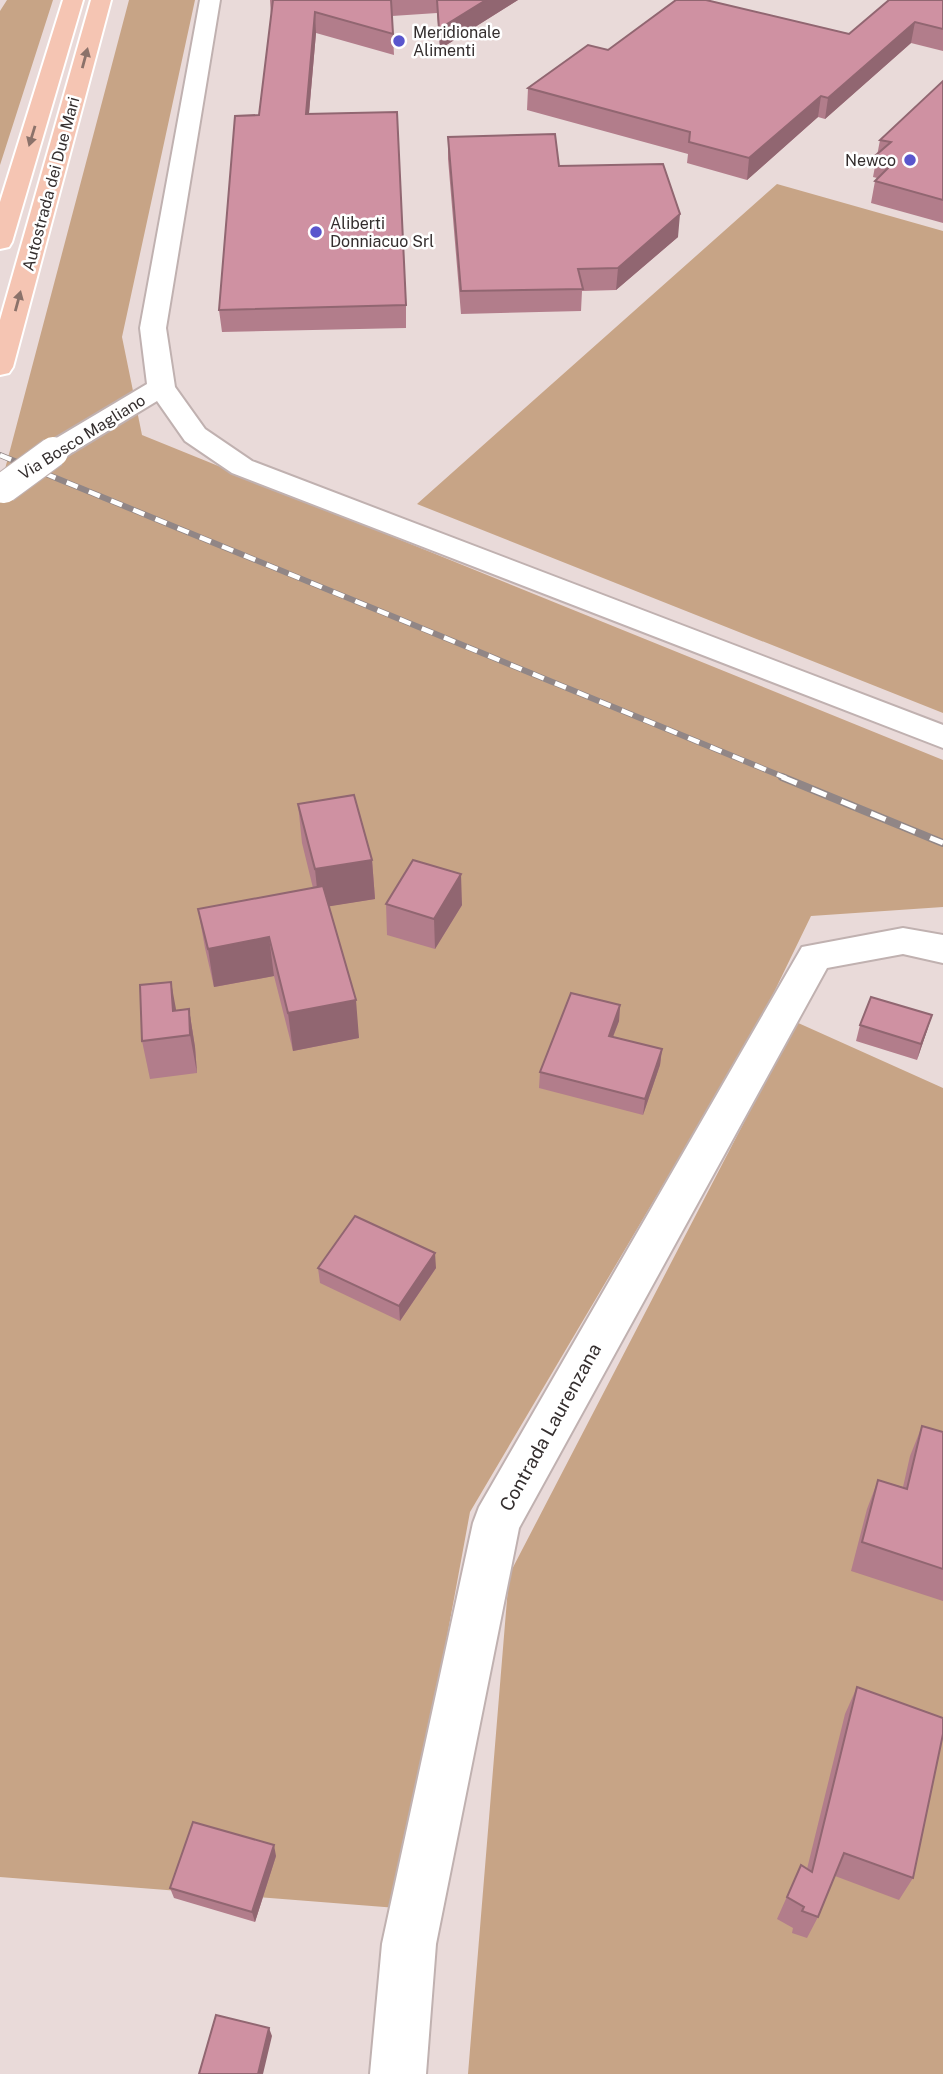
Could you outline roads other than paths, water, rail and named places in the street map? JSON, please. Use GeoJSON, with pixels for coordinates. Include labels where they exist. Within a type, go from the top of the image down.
{"type":"FeatureCollection","features":[{"type":"Feature","properties":{"kind":"highway","name":"Autostrada dei Due Mari"},"geometry":{"type":"LineString","coordinates":[[0,242],[73,0]]}},
{"type":"Feature","properties":{"kind":"highway","name":"Autostrada dei Due Mari"},"geometry":{"type":"LineString","coordinates":[[0,367],[101,0]]}},
{"type":"Feature","properties":{"kind":"street"},"geometry":{"type":"LineString","coordinates":[[210,0],[153,328],[161,387],[195,435],[242,467],[943,737]]}},
{"type":"Feature","properties":{"kind":"street","name":"Via Bosco Magliano"},"geometry":{"type":"LineString","coordinates":[[4,488],[53,452],[161,387]]}},
{"type":"Feature","properties":{"kind":"street","name":"Contrada Laurenzana"},"geometry":{"type":"LineString","coordinates":[[398,2074],[409,1944],[496,1523],[815,957],[903,941],[943,950]]}},
{"type":"Feature","properties":{"kind":"railway"},"geometry":{"type":"LineString","coordinates":[[0,455],[786,778]]}},
{"type":"Feature","properties":{"kind":"railway"},"geometry":{"type":"LineString","coordinates":[[782,777],[943,843]]}},
{"type":"Feature","properties":{"kind":"place","name":"Meridionale Alimenti"},"geometry":{"type":"Point","coordinates":[399,41]}},
{"type":"Feature","properties":{"kind":"place","name":"Newco"},"geometry":{"type":"Point","coordinates":[910,160]}},
{"type":"Feature","properties":{"kind":"place","name":"Aliberti Donniacuo Srl"},"geometry":{"type":"Point","coordinates":[316,232]}}]}
